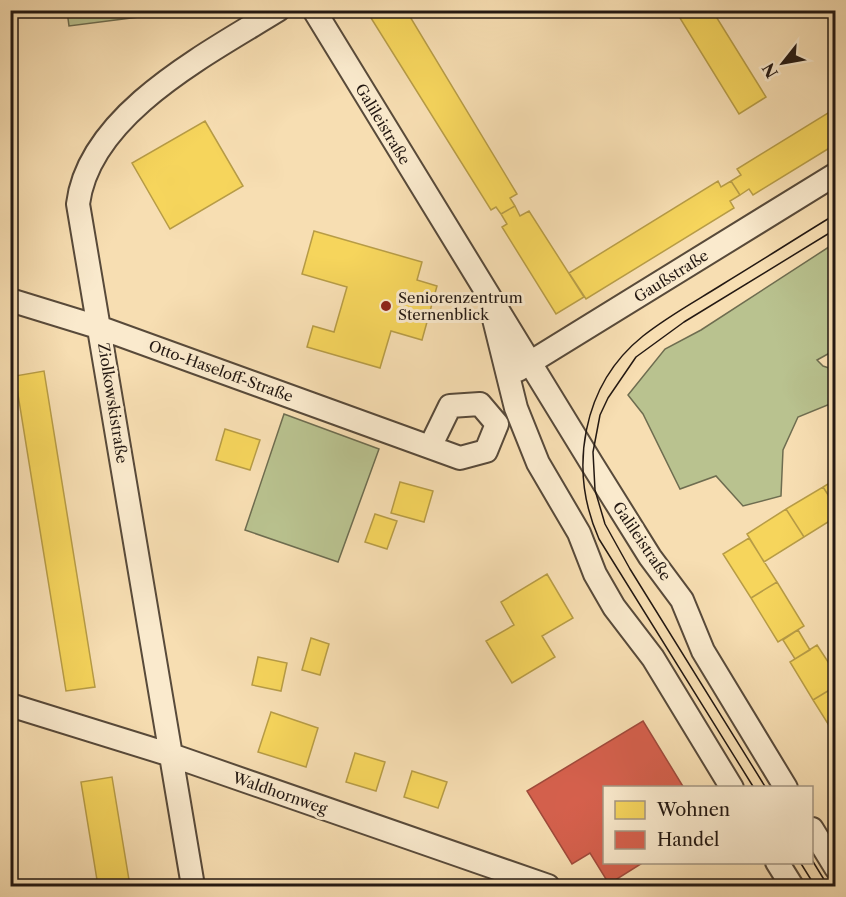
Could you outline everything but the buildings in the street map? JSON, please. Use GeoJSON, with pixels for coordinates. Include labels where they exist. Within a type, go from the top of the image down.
{"type":"FeatureCollection","features":[{"type":"Feature","properties":{"kind":"street","name":"Ziolkowskistraße"},"geometry":{"type":"LineString","coordinates":[[193,886],[101,328],[78,204],[80,184],[92,158],[117,127],[145,99],[278,10]]}},
{"type":"Feature","properties":{"kind":"street","name":"Galileistraße"},"geometry":{"type":"LineString","coordinates":[[314,10],[529,364],[640,541],[682,600],[703,651],[785,786]]}},
{"type":"Feature","properties":{"kind":"street","name":"Gaußstraße"},"geometry":{"type":"LineString","coordinates":[[506,377],[836,174]]}},
{"type":"Feature","properties":{"kind":"street","name":"Galileistraße"},"geometry":{"type":"LineString","coordinates":[[490,299],[506,377],[530,444],[551,486],[579,533],[603,588],[621,618],[653,658],[731,786]]}},
{"type":"Feature","properties":{"kind":"street","name":"Otto-Haseloff-Straße"},"geometry":{"type":"LineString","coordinates":[[10,300],[101,328],[430,447]]}},
{"type":"Feature","properties":{"kind":"street","name":"Waldhornweg"},"geometry":{"type":"LineString","coordinates":[[10,705],[171,755],[548,886]]}},
{"type":"Feature","properties":{"kind":"street"},"geometry":{"type":"LineString","coordinates":[[813,831],[836,868]]}},
{"type":"Feature","properties":{"kind":"street"},"geometry":{"type":"LineString","coordinates":[[778,864],[792,886]]}},
{"type":"Feature","properties":{"kind":"green space"},"geometry":{"type":"Polygon","coordinates":[[[161,10],[162,14],[69,26],[67,11],[161,10]]]}},
{"type":"Feature","properties":{"kind":"green space"},"geometry":{"type":"Polygon","coordinates":[[[835,243],[835,350],[817,360],[823,366],[835,370],[835,402],[798,417],[783,450],[781,496],[743,506],[716,476],[680,489],[643,414],[628,395],[665,349],[701,330],[835,243]]]}},
{"type":"Feature","properties":{"kind":"green space"},"geometry":{"type":"Polygon","coordinates":[[[284,414],[379,449],[338,562],[245,530],[284,414]]]}},
{"type":"Feature","properties":{"kind":"tram line"},"geometry":{"type":"LineString","coordinates":[[753,786],[599,539],[589,512],[584,485],[583,457],[586,430],[594,403],[606,379],[622,356],[643,336],[672,315],[836,214]]}},
{"type":"Feature","properties":{"kind":"tram line"},"geometry":{"type":"LineString","coordinates":[[765,786],[630,569],[605,524],[595,490],[593,452],[600,415],[608,398],[636,357],[684,322],[836,229]]}},
{"type":"Feature","properties":{"kind":"tram line"},"geometry":{"type":"LineString","coordinates":[[813,862],[828,886]]}},
{"type":"Feature","properties":{"kind":"tram line"},"geometry":{"type":"LineString","coordinates":[[801,864],[815,886]]}},
{"type":"Feature","properties":{"kind":"place","name":"Seniorenzentrum Sternenblick"},"geometry":{"type":"Point","coordinates":[386,306]}}]}
